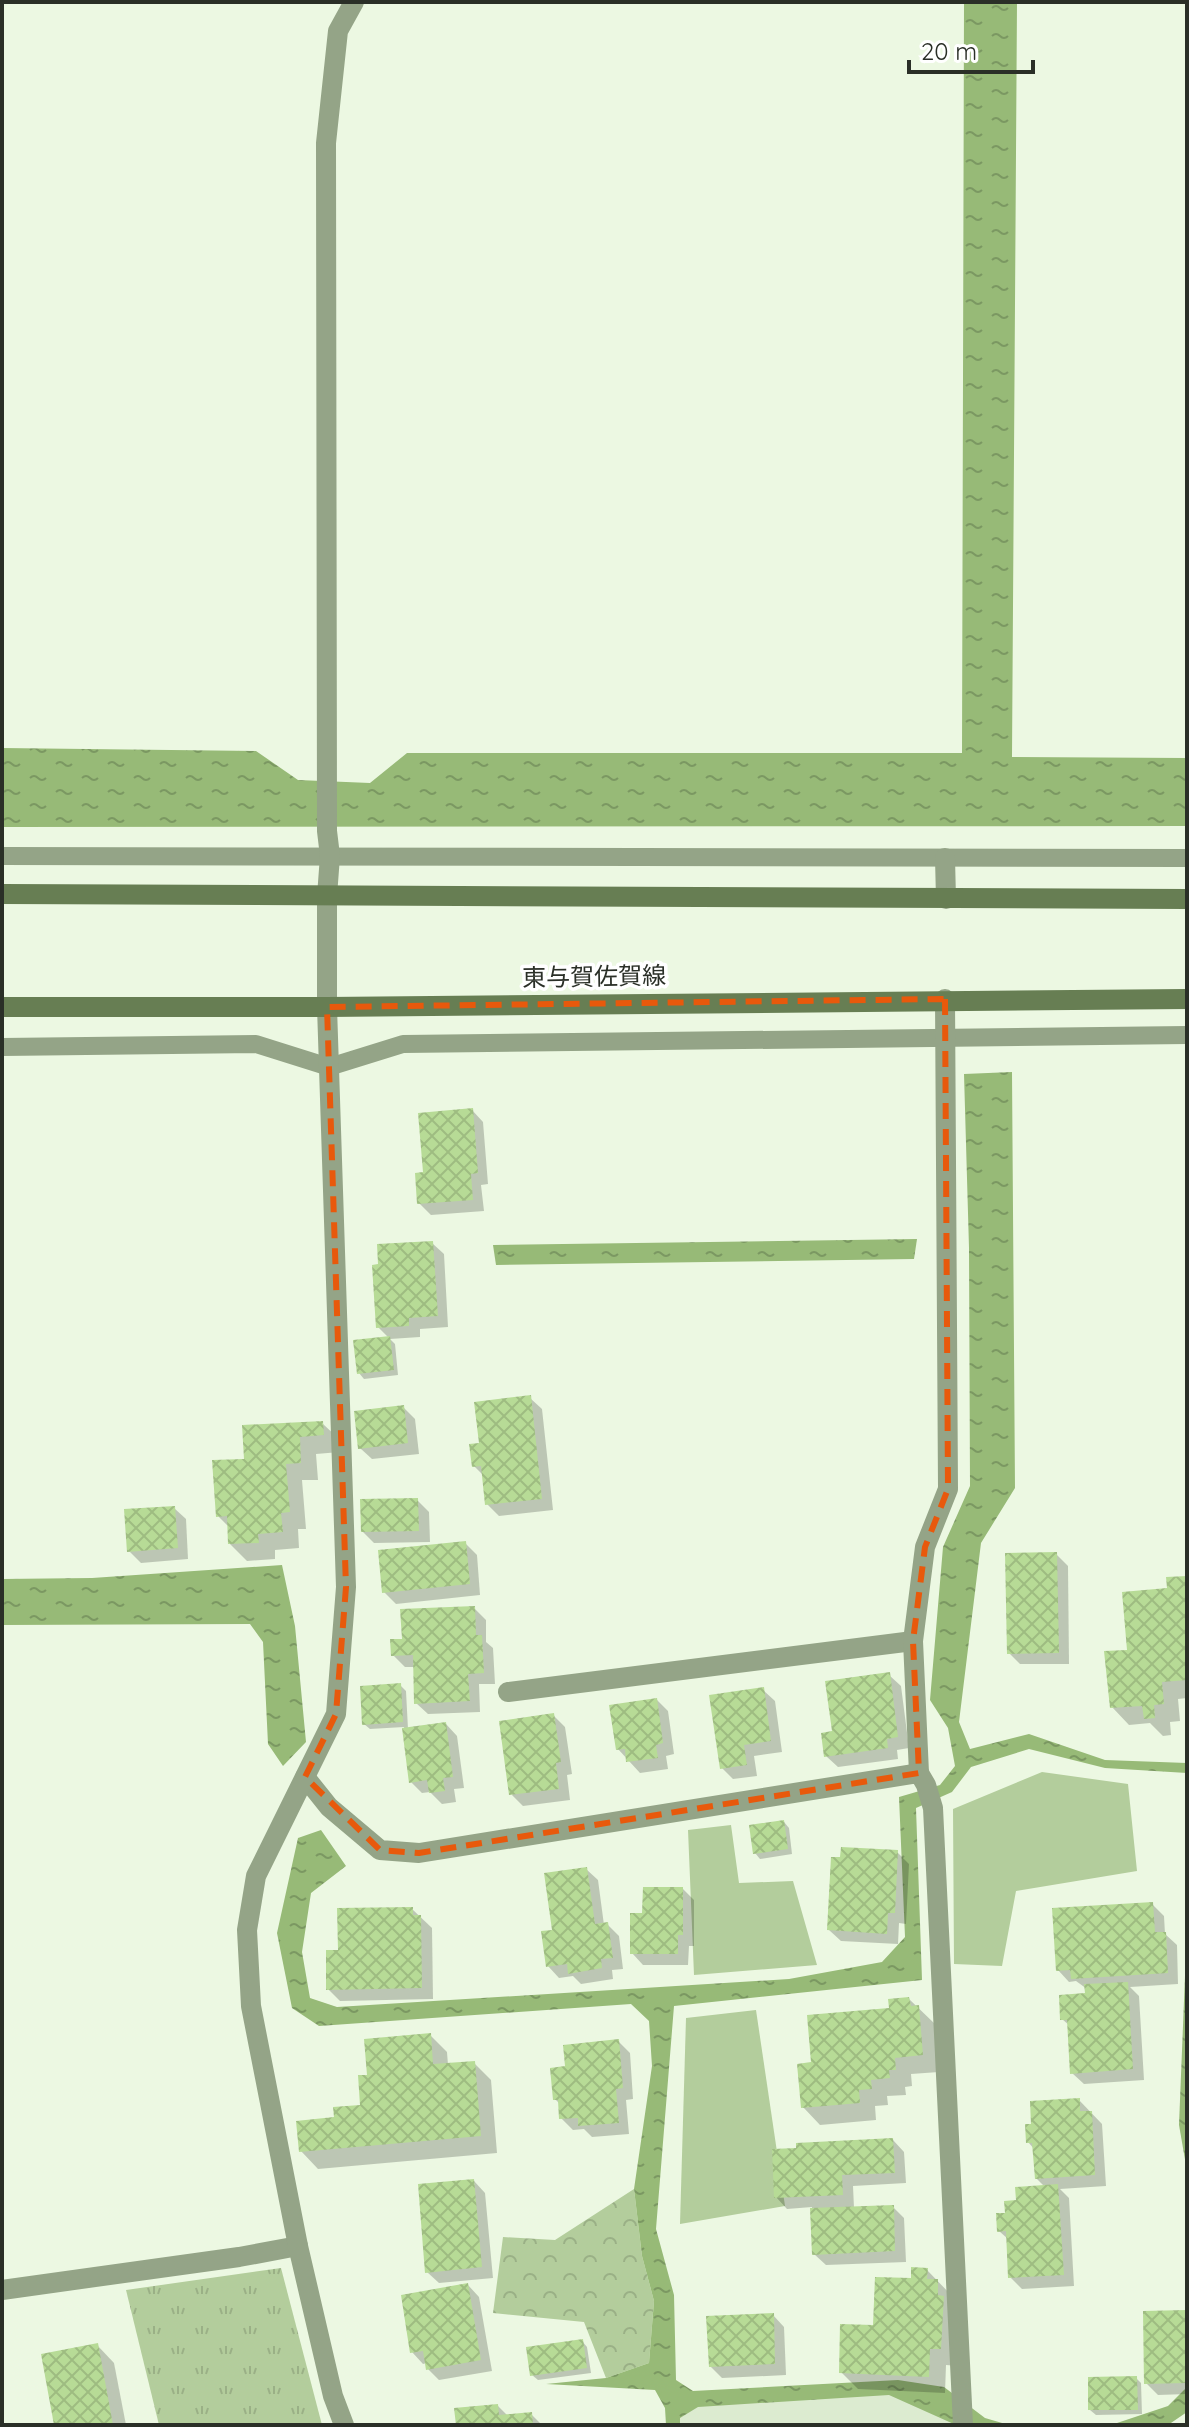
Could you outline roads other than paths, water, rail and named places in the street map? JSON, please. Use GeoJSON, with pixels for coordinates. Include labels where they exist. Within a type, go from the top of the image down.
{"type":"FeatureCollection","features":[{"type":"Feature","properties":{"kind":"main road"},"geometry":{"type":"LineString","coordinates":[[2,894],[1187,899]]}},
{"type":"Feature","properties":{"kind":"main road","name":"東与賀佐賀線"},"geometry":{"type":"LineString","coordinates":[[2,1007],[1187,999]]}},
{"type":"Feature","properties":{"kind":"street"},"geometry":{"type":"LineString","coordinates":[[344,2425],[333,2396],[298,2246],[251,2006],[247,1930],[256,1876],[336,1714],[346,1587],[327,1007],[330,856],[327,831],[326,143],[338,31],[354,2]]}},
{"type":"Feature","properties":{"kind":"street"},"geometry":{"type":"LineString","coordinates":[[945,858],[946,899]]}},
{"type":"Feature","properties":{"kind":"street"},"geometry":{"type":"LineString","coordinates":[[945,999],[948,1489],[925,1547],[913,1641],[922,1779],[933,1808],[963,2425]]}},
{"type":"Feature","properties":{"kind":"street"},"geometry":{"type":"LineString","coordinates":[[508,1692],[913,1641]]}},
{"type":"Feature","properties":{"kind":"street"},"geometry":{"type":"LineString","coordinates":[[305,1777],[329,1807],[380,1850],[419,1853],[922,1779]]}},
{"type":"Feature","properties":{"kind":"street"},"geometry":{"type":"LineString","coordinates":[[2,2290],[298,2246]]}},
{"type":"Feature","properties":{"kind":"lane"},"geometry":{"type":"LineString","coordinates":[[2,856],[1187,858]]}},
{"type":"Feature","properties":{"kind":"lane"},"geometry":{"type":"LineString","coordinates":[[2,1047],[256,1044],[329,1067],[403,1044],[1187,1035]]}},
{"type":"Feature","properties":{"kind":"water"},"geometry":{"type":"Polygon","coordinates":[[[964,2],[1017,2],[1012,757],[1187,758],[1187,826],[2,827],[2,748],[256,751],[298,780],[370,783],[407,753],[962,753],[964,2]]]}},
{"type":"Feature","properties":{"kind":"water"},"geometry":{"type":"Polygon","coordinates":[[[1012,1072],[1015,1488],[981,1543],[959,1722],[970,1749],[1029,1734],[1105,1760],[1187,1763],[1187,1773],[1105,1768],[1029,1749],[971,1767],[952,1792],[916,1808],[922,1980],[674,2006],[656,2229],[674,2295],[676,2380],[693,2391],[898,2380],[944,2387],[985,2418],[1009,2425],[956,2425],[889,2395],[698,2407],[680,2418],[680,2425],[666,2425],[665,2408],[655,2390],[546,2384],[606,2378],[649,2363],[654,2301],[642,2256],[634,2189],[652,2066],[649,2021],[631,2004],[319,2026],[292,2008],[277,1933],[298,1838],[321,1830],[346,1866],[311,1893],[302,1952],[310,1998],[337,2007],[789,1979],[882,1962],[905,1937],[899,1797],[940,1785],[955,1766],[948,1728],[930,1700],[943,1547],[970,1486],[969,1248],[964,1074],[1012,1072]]]}},
{"type":"Feature","properties":{"kind":"water"},"geometry":{"type":"Polygon","coordinates":[[[917,1239],[914,1259],[496,1265],[493,1245],[917,1239]]]}},
{"type":"Feature","properties":{"kind":"water"},"geometry":{"type":"Polygon","coordinates":[[[282,1565],[295,1626],[306,1742],[283,1766],[268,1744],[263,1642],[250,1624],[2,1625],[2,1579],[92,1578],[282,1565]]]}},
{"type":"Feature","properties":{"kind":"water"},"geometry":{"type":"Polygon","coordinates":[[[1187,1926],[1187,2171],[1179,2125],[1187,1926]]]}},
{"type":"Feature","properties":{"kind":"water"},"geometry":{"type":"Polygon","coordinates":[[[1187,2387],[1187,2412],[1168,2425],[1111,2425],[1168,2406],[1187,2387]]]}}]}
